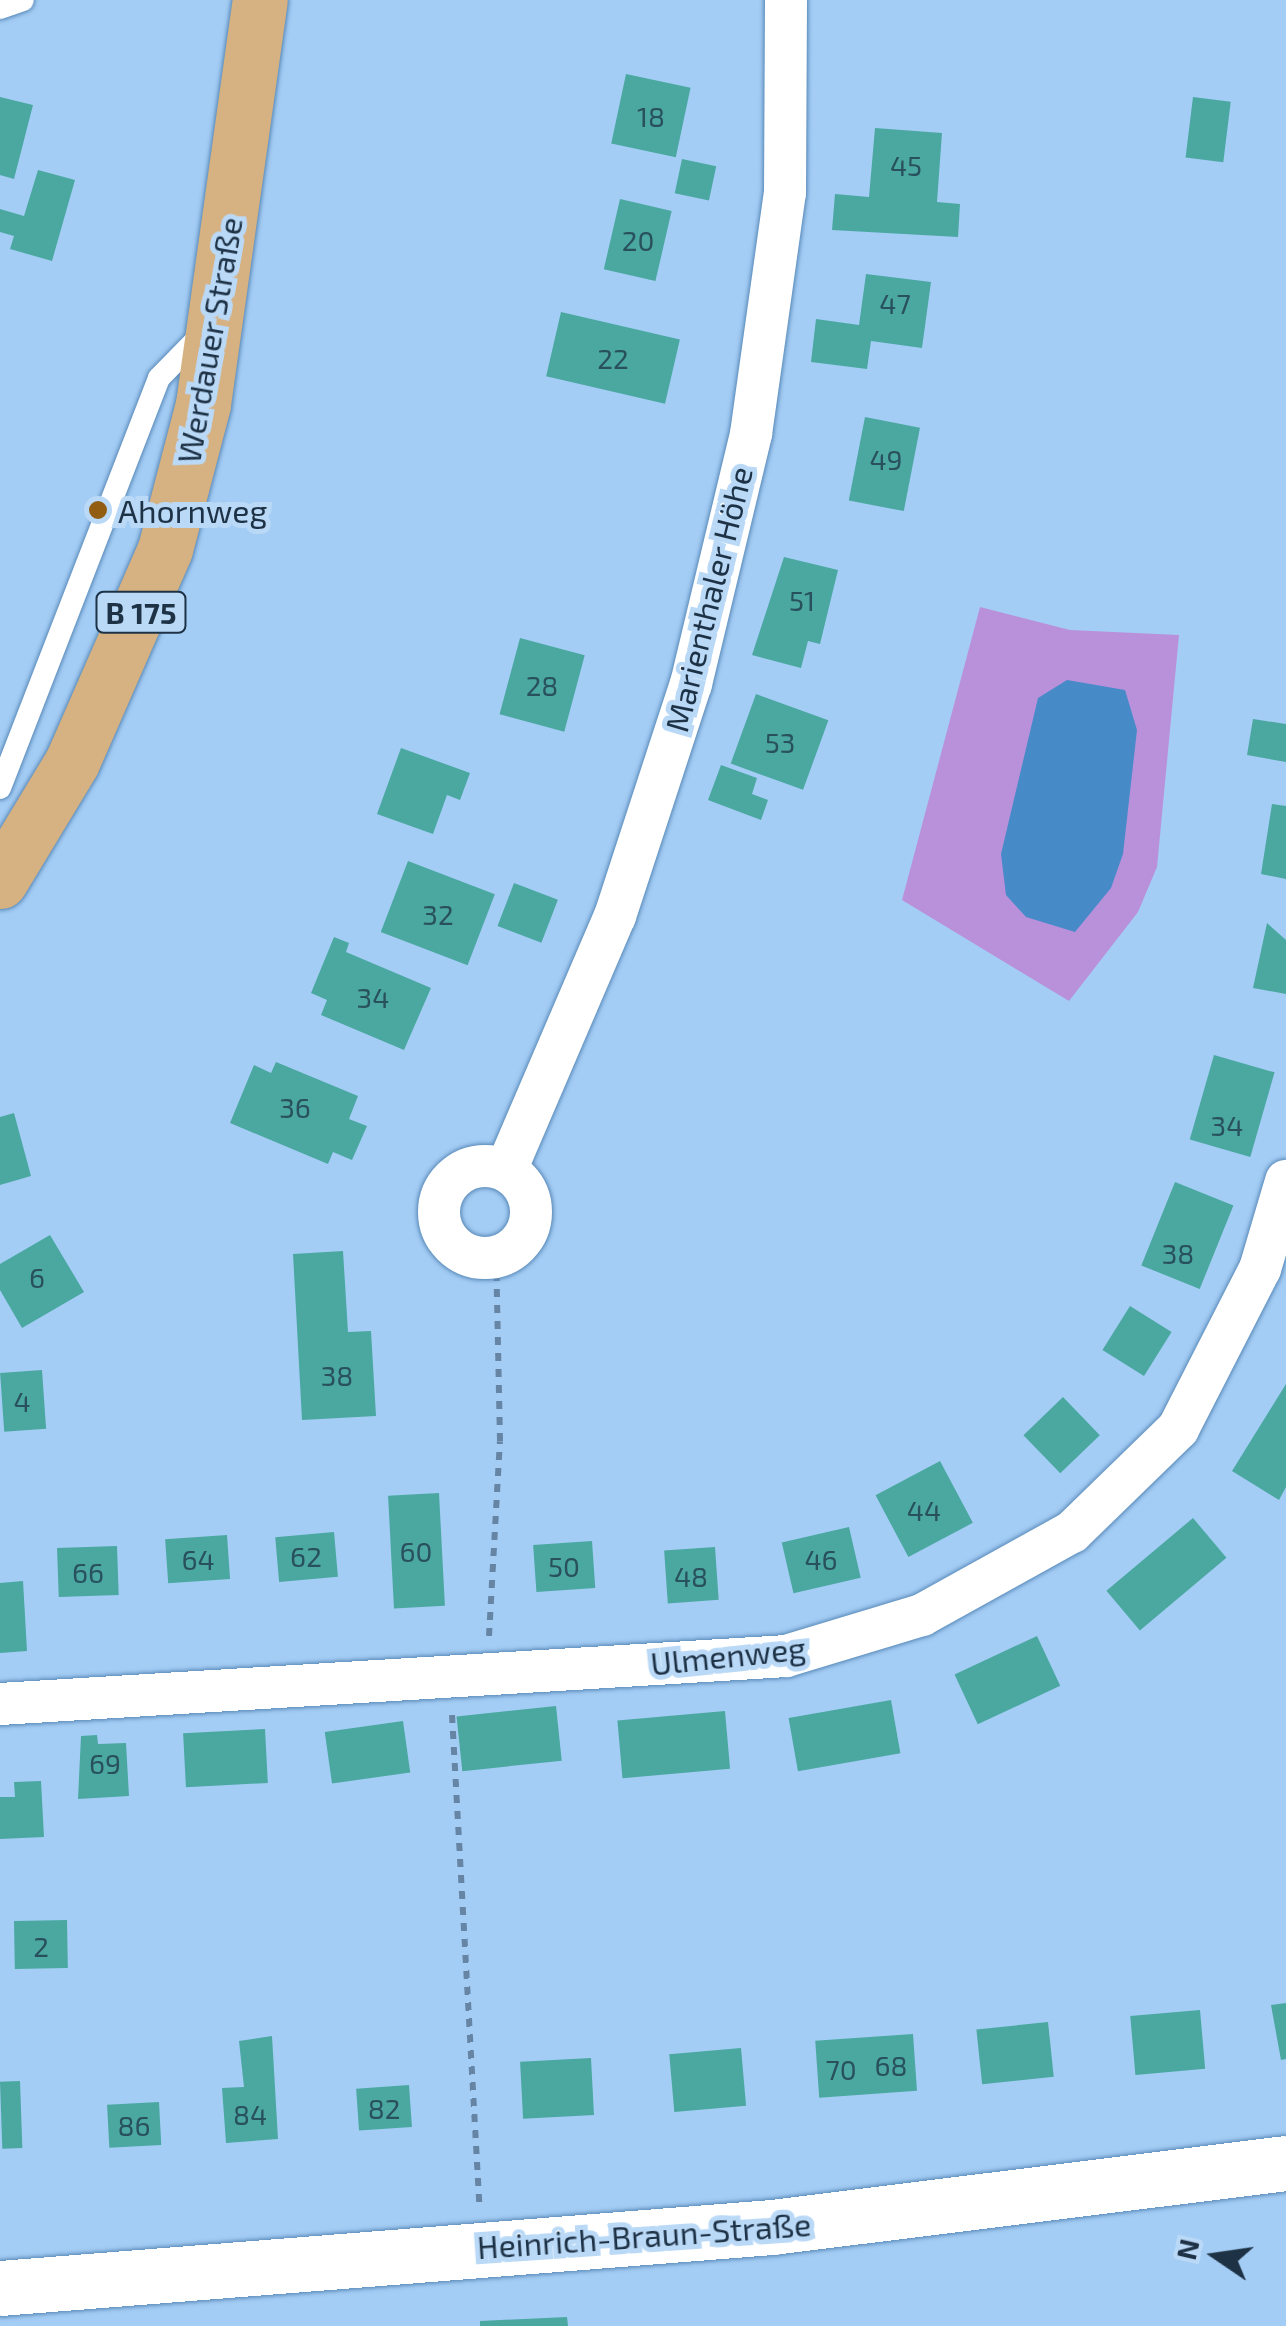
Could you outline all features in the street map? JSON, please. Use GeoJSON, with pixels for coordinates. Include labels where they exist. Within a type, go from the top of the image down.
{"type":"FeatureCollection","features":[{"type":"Feature","properties":{"kind":"main road","name":"Werdauer Straße"},"geometry":{"type":"LineString","coordinates":[[0,880],[72,762],[144,605],[203,404],[260,0]]}},
{"type":"Feature","properties":{"kind":"street","name":"Marienthaler Höhe"},"geometry":{"type":"LineString","coordinates":[[506,1170],[615,916],[714,588],[750,434],[786,193],[786,0]]}},
{"type":"Feature","properties":{"kind":"street"},"geometry":{"type":"LineString","coordinates":[[506,1170],[528,1193],[530,1225],[496,1257],[451,1244],[438,1214],[460,1173],[506,1170]]}},
{"type":"Feature","properties":{"kind":"street","name":"Ulmenweg"},"geometry":{"type":"LineString","coordinates":[[0,1704],[786,1656],[922,1616],[1072,1532],[1178,1428],[1260,1269],[1286,1181]]}},
{"type":"Feature","properties":{"kind":"street","name":"Heinrich-Braun-Straße"},"geometry":{"type":"LineString","coordinates":[[0,2288],[1030,2200],[1286,2163]]}},
{"type":"Feature","properties":{"kind":"lane"},"geometry":{"type":"LineString","coordinates":[[0,8],[22,0]]}},
{"type":"Feature","properties":{"kind":"lane"},"geometry":{"type":"LineString","coordinates":[[0,788],[159,378],[217,318]]}},
{"type":"Feature","properties":{"kind":"path"},"geometry":{"type":"LineString","coordinates":[[482,2247],[470,1673],[496,1257]]}},
{"type":"Feature","properties":{"kind":"shaded area"},"geometry":{"type":"Polygon","coordinates":[[[980,607],[1070,630],[1179,635],[1157,867],[1138,912],[1069,1001],[902,900],[980,607]]]}},
{"type":"Feature","properties":{"kind":"water"},"geometry":{"type":"Polygon","coordinates":[[[1067,680],[1125,690],[1137,730],[1123,854],[1111,888],[1075,932],[1026,917],[1006,895],[1001,854],[1038,698],[1067,680]]]}},
{"type":"Feature","properties":{"kind":"building"},"geometry":{"type":"Polygon","coordinates":[[[626,74],[691,88],[676,157],[611,143],[626,74]]]}},
{"type":"Feature","properties":{"kind":"building"},"geometry":{"type":"Polygon","coordinates":[[[0,97],[33,105],[14,179],[0,175],[0,97]]]}},
{"type":"Feature","properties":{"kind":"building"},"geometry":{"type":"Polygon","coordinates":[[[1193,97],[1231,102],[1223,162],[1186,158],[1193,97]]]}},
{"type":"Feature","properties":{"kind":"building"},"geometry":{"type":"Polygon","coordinates":[[[875,128],[942,133],[937,202],[960,204],[958,237],[832,230],[835,194],[869,197],[875,128]]]}},
{"type":"Feature","properties":{"kind":"building"},"geometry":{"type":"Polygon","coordinates":[[[682,159],[716,166],[709,201],[675,193],[682,159]]]}},
{"type":"Feature","properties":{"kind":"building"},"geometry":{"type":"Polygon","coordinates":[[[38,170],[75,180],[52,261],[10,249],[14,236],[0,232],[0,209],[24,216],[38,170]]]}},
{"type":"Feature","properties":{"kind":"building"},"geometry":{"type":"Polygon","coordinates":[[[620,199],[672,211],[655,281],[604,269],[620,199]]]}},
{"type":"Feature","properties":{"kind":"building"},"geometry":{"type":"Polygon","coordinates":[[[866,274],[931,282],[922,348],[871,341],[867,369],[811,362],[816,319],[859,325],[866,274]]]}},
{"type":"Feature","properties":{"kind":"building"},"geometry":{"type":"Polygon","coordinates":[[[561,312],[680,339],[665,404],[546,376],[561,312]]]}},
{"type":"Feature","properties":{"kind":"building"},"geometry":{"type":"Polygon","coordinates":[[[865,417],[920,428],[904,511],[849,500],[865,417]]]}},
{"type":"Feature","properties":{"kind":"building"},"geometry":{"type":"Polygon","coordinates":[[[784,557],[838,570],[820,644],[808,641],[801,668],[752,655],[784,557]]]}},
{"type":"Feature","properties":{"kind":"building"},"geometry":{"type":"Polygon","coordinates":[[[520,638],[585,655],[564,732],[500,714],[520,638]]]}},
{"type":"Feature","properties":{"kind":"building"},"geometry":{"type":"Polygon","coordinates":[[[756,694],[828,720],[803,790],[731,764],[756,694]]]}},
{"type":"Feature","properties":{"kind":"building"},"geometry":{"type":"Polygon","coordinates":[[[1253,719],[1286,724],[1286,762],[1247,755],[1253,719]]]}},
{"type":"Feature","properties":{"kind":"building"},"geometry":{"type":"Polygon","coordinates":[[[401,748],[470,773],[460,800],[447,795],[433,834],[377,814],[401,748]]]}},
{"type":"Feature","properties":{"kind":"building"},"geometry":{"type":"Polygon","coordinates":[[[721,765],[757,778],[752,794],[768,800],[761,820],[708,800],[721,765]]]}},
{"type":"Feature","properties":{"kind":"building"},"geometry":{"type":"Polygon","coordinates":[[[1272,804],[1286,806],[1286,879],[1261,874],[1272,804]]]}},
{"type":"Feature","properties":{"kind":"building"},"geometry":{"type":"Polygon","coordinates":[[[408,861],[495,894],[468,965],[381,932],[408,861]]]}},
{"type":"Feature","properties":{"kind":"building"},"geometry":{"type":"Polygon","coordinates":[[[514,883],[558,900],[541,943],[498,926],[514,883]]]}},
{"type":"Feature","properties":{"kind":"building"},"geometry":{"type":"Polygon","coordinates":[[[1267,923],[1286,940],[1286,994],[1253,988],[1267,923]]]}},
{"type":"Feature","properties":{"kind":"building"},"geometry":{"type":"Polygon","coordinates":[[[334,937],[349,943],[346,952],[431,988],[404,1050],[321,1015],[327,1000],[311,993],[334,937]]]}},
{"type":"Feature","properties":{"kind":"building"},"geometry":{"type":"Polygon","coordinates":[[[1214,1055],[1275,1072],[1250,1157],[1190,1140],[1214,1055]]]}},
{"type":"Feature","properties":{"kind":"building"},"geometry":{"type":"Polygon","coordinates":[[[276,1062],[358,1096],[349,1119],[367,1126],[352,1160],[333,1152],[328,1164],[230,1123],[254,1065],[271,1073],[276,1062]]]}},
{"type":"Feature","properties":{"kind":"building"},"geometry":{"type":"Polygon","coordinates":[[[14,1113],[31,1176],[0,1185],[0,1117],[14,1113]]]}},
{"type":"Feature","properties":{"kind":"building"},"geometry":{"type":"Polygon","coordinates":[[[1175,1182],[1233,1206],[1200,1289],[1141,1265],[1175,1182]]]}},
{"type":"Feature","properties":{"kind":"building"},"geometry":{"type":"Polygon","coordinates":[[[50,1235],[84,1292],[22,1328],[0,1290],[0,1264],[50,1235]]]}},
{"type":"Feature","properties":{"kind":"building"},"geometry":{"type":"Polygon","coordinates":[[[343,1251],[348,1332],[371,1331],[376,1416],[302,1420],[293,1254],[343,1251]]]}},
{"type":"Feature","properties":{"kind":"building"},"geometry":{"type":"Polygon","coordinates":[[[1130,1306],[1172,1332],[1144,1376],[1102,1350],[1130,1306]]]}},
{"type":"Feature","properties":{"kind":"building"},"geometry":{"type":"Polygon","coordinates":[[[42,1370],[46,1429],[4,1432],[0,1373],[42,1370]]]}},
{"type":"Feature","properties":{"kind":"building"},"geometry":{"type":"Polygon","coordinates":[[[1286,1384],[1286,1487],[1279,1500],[1232,1471],[1286,1384]]]}},
{"type":"Feature","properties":{"kind":"building"},"geometry":{"type":"Polygon","coordinates":[[[1063,1397],[1100,1435],[1060,1473],[1023,1435],[1063,1397]]]}},
{"type":"Feature","properties":{"kind":"building"},"geometry":{"type":"Polygon","coordinates":[[[940,1461],[973,1523],[908,1557],[876,1495],[940,1461]]]}},
{"type":"Feature","properties":{"kind":"building"},"geometry":{"type":"Polygon","coordinates":[[[439,1493],[445,1606],[394,1609],[388,1496],[439,1493]]]}},
{"type":"Feature","properties":{"kind":"building"},"geometry":{"type":"Polygon","coordinates":[[[1193,1518],[1226,1558],[1140,1630],[1106,1591],[1193,1518]]]}},
{"type":"Feature","properties":{"kind":"building"},"geometry":{"type":"Polygon","coordinates":[[[849,1527],[861,1578],[793,1593],[782,1543],[849,1527]]]}},
{"type":"Feature","properties":{"kind":"building"},"geometry":{"type":"Polygon","coordinates":[[[334,1532],[338,1577],[279,1582],[275,1537],[334,1532]]]}},
{"type":"Feature","properties":{"kind":"building"},"geometry":{"type":"Polygon","coordinates":[[[227,1535],[230,1579],[168,1583],[165,1539],[227,1535]]]}},
{"type":"Feature","properties":{"kind":"building"},"geometry":{"type":"Polygon","coordinates":[[[592,1541],[595,1588],[536,1592],[533,1545],[592,1541]]]}},
{"type":"Feature","properties":{"kind":"building"},"geometry":{"type":"Polygon","coordinates":[[[117,1546],[119,1595],[59,1597],[57,1548],[117,1546]]]}},
{"type":"Feature","properties":{"kind":"building"},"geometry":{"type":"Polygon","coordinates":[[[715,1547],[719,1600],[668,1603],[664,1551],[715,1547]]]}},
{"type":"Feature","properties":{"kind":"building"},"geometry":{"type":"Polygon","coordinates":[[[23,1581],[27,1651],[0,1653],[0,1583],[23,1581]]]}},
{"type":"Feature","properties":{"kind":"building"},"geometry":{"type":"Polygon","coordinates":[[[1037,1636],[1060,1686],[978,1724],[955,1674],[1037,1636]]]}},
{"type":"Feature","properties":{"kind":"building"},"geometry":{"type":"Polygon","coordinates":[[[891,1700],[900,1753],[798,1771],[789,1718],[891,1700]]]}},
{"type":"Feature","properties":{"kind":"building"},"geometry":{"type":"Polygon","coordinates":[[[556,1706],[562,1761],[462,1771],[457,1716],[556,1706]]]}},
{"type":"Feature","properties":{"kind":"building"},"geometry":{"type":"Polygon","coordinates":[[[725,1711],[730,1769],[622,1778],[617,1720],[725,1711]]]}},
{"type":"Feature","properties":{"kind":"building"},"geometry":{"type":"Polygon","coordinates":[[[403,1721],[410,1772],[332,1783],[325,1732],[403,1721]]]}},
{"type":"Feature","properties":{"kind":"building"},"geometry":{"type":"Polygon","coordinates":[[[265,1729],[268,1783],[186,1787],[183,1733],[265,1729]]]}},
{"type":"Feature","properties":{"kind":"building"},"geometry":{"type":"Polygon","coordinates":[[[97,1735],[98,1744],[126,1743],[129,1796],[78,1799],[81,1736],[97,1735]]]}},
{"type":"Feature","properties":{"kind":"building"},"geometry":{"type":"Polygon","coordinates":[[[41,1781],[44,1837],[0,1839],[0,1797],[15,1797],[14,1782],[41,1781]]]}},
{"type":"Feature","properties":{"kind":"building"},"geometry":{"type":"Polygon","coordinates":[[[67,1920],[68,1968],[15,1969],[14,1921],[67,1920]]]}},
{"type":"Feature","properties":{"kind":"building"},"geometry":{"type":"Polygon","coordinates":[[[1286,2003],[1286,2059],[1281,2060],[1271,2005],[1286,2003]]]}},
{"type":"Feature","properties":{"kind":"building"},"geometry":{"type":"Polygon","coordinates":[[[1200,2010],[1205,2069],[1135,2075],[1130,2016],[1200,2010]]]}},
{"type":"Feature","properties":{"kind":"building"},"geometry":{"type":"Polygon","coordinates":[[[1048,2022],[1054,2077],[982,2084],[976,2030],[1048,2022]]]}},
{"type":"Feature","properties":{"kind":"building"},"geometry":{"type":"Polygon","coordinates":[[[913,2034],[917,2091],[819,2098],[815,2041],[913,2034]]]}},
{"type":"Feature","properties":{"kind":"building"},"geometry":{"type":"Polygon","coordinates":[[[272,2036],[278,2139],[226,2143],[222,2088],[244,2087],[239,2041],[272,2036]]]}},
{"type":"Feature","properties":{"kind":"building"},"geometry":{"type":"Polygon","coordinates":[[[741,2048],[746,2106],[674,2112],[669,2054],[741,2048]]]}},
{"type":"Feature","properties":{"kind":"building"},"geometry":{"type":"Polygon","coordinates":[[[591,2058],[594,2115],[523,2119],[520,2062],[591,2058]]]}},
{"type":"Feature","properties":{"kind":"building"},"geometry":{"type":"Polygon","coordinates":[[[20,2081],[22,2148],[2,2149],[0,2082],[20,2081]]]}},
{"type":"Feature","properties":{"kind":"building"},"geometry":{"type":"Polygon","coordinates":[[[409,2085],[412,2127],[359,2131],[356,2089],[409,2085]]]}},
{"type":"Feature","properties":{"kind":"building"},"geometry":{"type":"Polygon","coordinates":[[[159,2102],[161,2145],[109,2148],[107,2105],[159,2102]]]}},
{"type":"Feature","properties":{"kind":"building"},"geometry":{"type":"Polygon","coordinates":[[[567,2317],[568,2326],[480,2326],[480,2321],[567,2317]]]}},
{"type":"Feature","properties":{"kind":"place","name":"Ahornweg"},"geometry":{"type":"Point","coordinates":[98,510]}}]}
